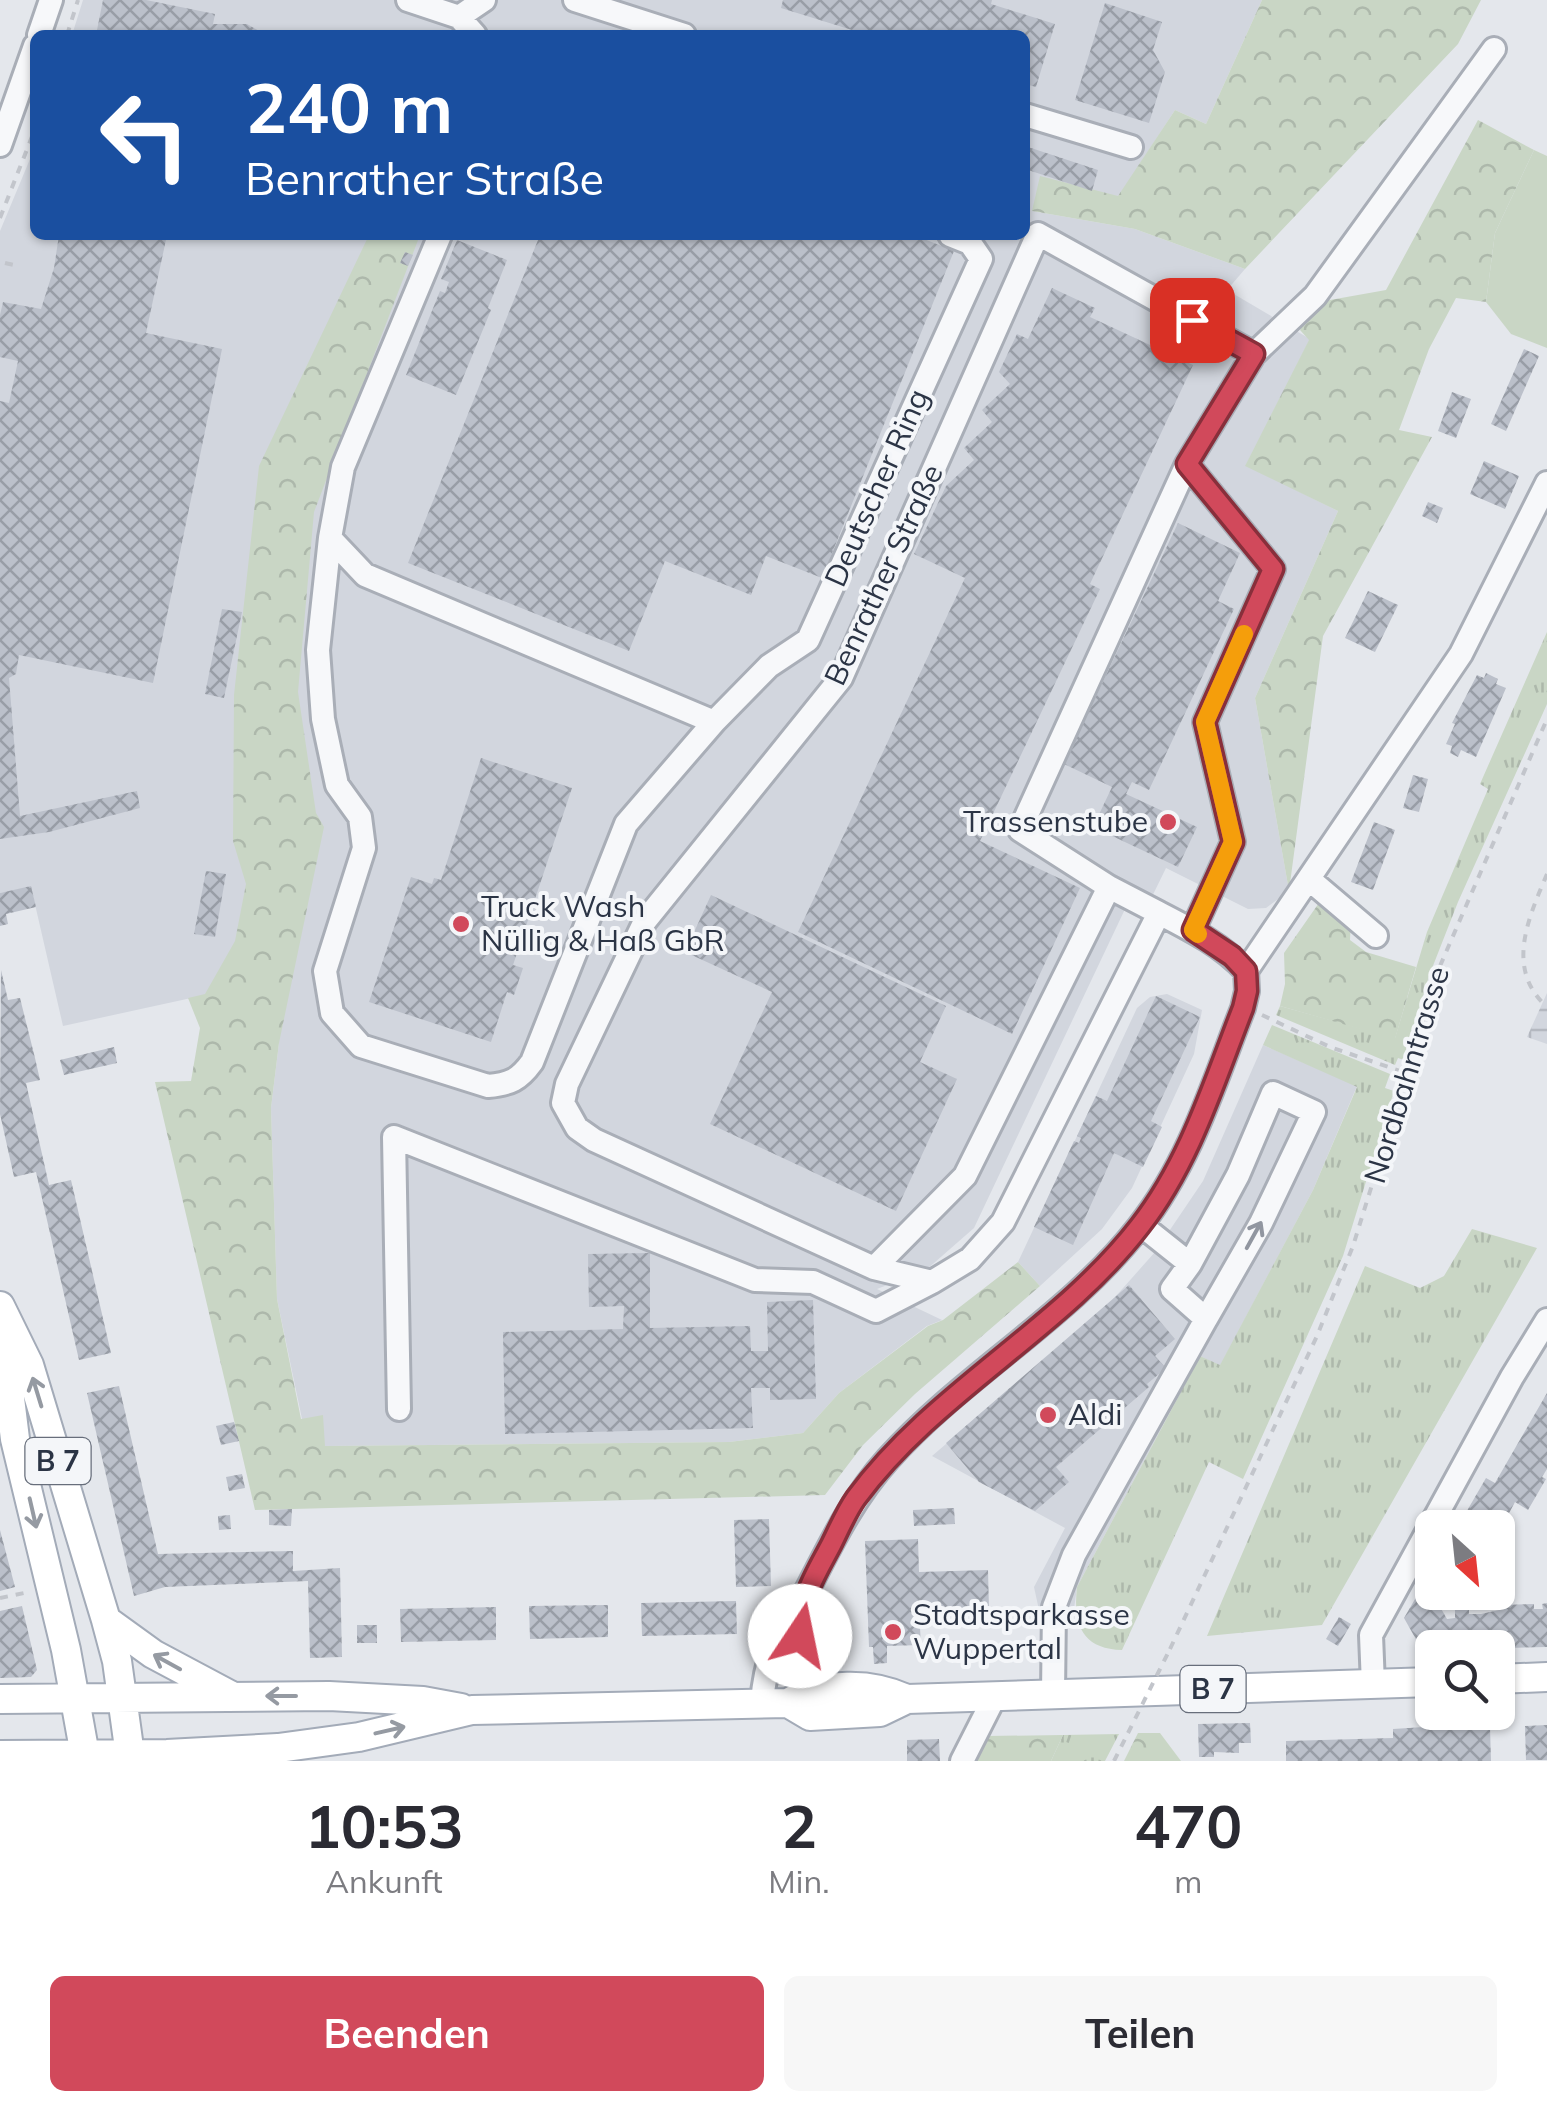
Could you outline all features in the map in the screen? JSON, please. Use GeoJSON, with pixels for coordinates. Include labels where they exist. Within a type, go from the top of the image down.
{"type":"FeatureCollection","features":[{"type":"Feature","properties":{"kind":"main road","name":"B 7"},"geometry":{"type":"LineString","coordinates":[[0,1309],[29,1365],[106,1620],[117,1661],[130,1758],[222,1756],[359,1737],[472,1710]]}},
{"type":"Feature","properties":{"kind":"main road","name":"B 7"},"geometry":{"type":"LineString","coordinates":[[0,1309],[15,1440],[76,1697],[85,1758]]}},
{"type":"Feature","properties":{"kind":"main road","name":"B 7"},"geometry":{"type":"LineString","coordinates":[[106,1620],[154,1654],[232,1696]]}},
{"type":"Feature","properties":{"kind":"main road"},"geometry":{"type":"LineString","coordinates":[[1515,1678],[1547,1677]]}},
{"type":"Feature","properties":{"kind":"main road","name":"B 7"},"geometry":{"type":"LineString","coordinates":[[122,1698],[330,1696],[423,1702],[472,1710],[784,1700],[810,1716],[880,1712],[907,1698],[1415,1683]]}},
{"type":"Feature","properties":{"kind":"main road"},"geometry":{"type":"LineString","coordinates":[[0,1699],[122,1698]]}},
{"type":"Feature","properties":{"kind":"main road"},"geometry":{"type":"LineString","coordinates":[[2,1758],[130,1758]]}},
{"type":"Feature","properties":{"kind":"street"},"geometry":{"type":"LineString","coordinates":[[40,30],[51,0]]}},
{"type":"Feature","properties":{"kind":"street"},"geometry":{"type":"LineString","coordinates":[[408,0],[467,26],[484,0]]}},
{"type":"Feature","properties":{"kind":"street"},"geometry":{"type":"LineString","coordinates":[[574,0],[668,30]]}},
{"type":"Feature","properties":{"kind":"street"},"geometry":{"type":"LineString","coordinates":[[1246,971],[1232,956],[1193,930],[1109,886],[1020,830],[1187,464],[1254,354],[1314,296],[1494,49]]}},
{"type":"Feature","properties":{"kind":"street"},"geometry":{"type":"LineString","coordinates":[[0,145],[30,60]]}},
{"type":"Feature","properties":{"kind":"street"},"geometry":{"type":"LineString","coordinates":[[1030,117],[1131,147]]}},
{"type":"Feature","properties":{"kind":"street","name":"Benrather Straße"},"geometry":{"type":"LineString","coordinates":[[932,1282],[874,1268],[594,1140],[577,1128],[563,1103],[566,1084],[645,921],[841,678],[1038,234],[1254,354]]}},
{"type":"Feature","properties":{"kind":"street","name":"Deutscher Ring"},"geometry":{"type":"LineString","coordinates":[[438,240],[343,467],[330,538],[318,650],[322,719],[337,785],[360,818],[364,848],[324,972],[332,1013],[361,1046],[488,1086],[520,1078],[532,1062],[626,824],[714,722],[769,666],[808,640],[981,259],[970,244],[961,240]]}},
{"type":"Feature","properties":{"kind":"street"},"geometry":{"type":"LineString","coordinates":[[1187,464],[1273,569],[1205,722],[1233,842],[1193,930]]}},
{"type":"Feature","properties":{"kind":"street"},"geometry":{"type":"LineString","coordinates":[[784,1700],[766,1663],[783,1624],[802,1602],[853,1502],[926,1421],[1109,1263],[1168,1186],[1190,1142],[1243,1008],[1246,971],[1461,654],[1547,483]]}},
{"type":"Feature","properties":{"kind":"street"},"geometry":{"type":"LineString","coordinates":[[330,538],[365,575],[714,722]]}},
{"type":"Feature","properties":{"kind":"street"},"geometry":{"type":"LineString","coordinates":[[1310,880],[1376,936]]}},
{"type":"Feature","properties":{"kind":"street"},"geometry":{"type":"LineString","coordinates":[[874,1268],[965,1176],[1109,886]]}},
{"type":"Feature","properties":{"kind":"street"},"geometry":{"type":"LineString","coordinates":[[400,1408],[394,1137],[755,1280],[813,1282],[876,1311],[970,1259],[1003,1222],[1159,913]]}},
{"type":"Feature","properties":{"kind":"street"},"geometry":{"type":"LineString","coordinates":[[1054,1694],[1054,1607],[1074,1554],[1261,1223],[1314,1112],[1273,1093],[1238,1176],[1172,1289],[1206,1319]]}},
{"type":"Feature","properties":{"kind":"street"},"geometry":{"type":"LineString","coordinates":[[1141,1226],[1190,1264]]}},
{"type":"Feature","properties":{"kind":"street"},"geometry":{"type":"LineString","coordinates":[[1373,1685],[1370,1635],[1547,1320]]}},
{"type":"Feature","properties":{"kind":"street"},"geometry":{"type":"LineString","coordinates":[[784,1700],[802,1602]]}},
{"type":"Feature","properties":{"kind":"street"},"geometry":{"type":"LineString","coordinates":[[962,1761],[995,1696]]}},
{"type":"Feature","properties":{"kind":"path"},"geometry":{"type":"LineString","coordinates":[[69,30],[78,0]]}},
{"type":"Feature","properties":{"kind":"path"},"geometry":{"type":"LineString","coordinates":[[0,218],[30,142]]}},
{"type":"Feature","properties":{"kind":"path"},"geometry":{"type":"LineString","coordinates":[[5,263],[18,266]]}},
{"type":"Feature","properties":{"kind":"path","name":"Nordbahntrasse"},"geometry":{"type":"LineString","coordinates":[[1114,1761],[1317,1336],[1353,1246],[1440,966],[1547,719]]}},
{"type":"Feature","properties":{"kind":"path"},"geometry":{"type":"LineString","coordinates":[[1547,874],[1530,914],[1522,948],[1524,974],[1534,996],[1547,1007]]}},
{"type":"Feature","properties":{"kind":"path"},"geometry":{"type":"LineString","coordinates":[[1243,1008],[1330,1047],[1406,1072]]}},
{"type":"Feature","properties":{"kind":"path"},"geometry":{"type":"LineString","coordinates":[[0,1598],[34,1591]]}},
{"type":"Feature","properties":{"kind":"shaded area"},"geometry":{"type":"Polygon","coordinates":[[[83,0],[1262,0],[1206,124],[1175,110],[1119,196],[1032,211],[1135,229],[1245,269],[1227,290],[1310,339],[1246,465],[1338,511],[1255,698],[1289,891],[1266,908],[1248,909],[1166,868],[1143,915],[1126,907],[974,1228],[926,1270],[877,1289],[942,1320],[927,1326],[839,1393],[803,1433],[729,1442],[325,1446],[302,1419],[277,1299],[271,1108],[279,1043],[205,995],[63,1026],[31,887],[0,893],[0,231],[30,159],[30,240],[1030,240],[1030,30],[74,30],[83,0]]]}},
{"type":"Feature","properties":{"kind":"shaded area"},"geometry":{"type":"Polygon","coordinates":[[[1547,993],[1547,1044],[1527,1037],[1547,993]]]}},
{"type":"Feature","properties":{"kind":"shaded area"},"geometry":{"type":"Polygon","coordinates":[[[1167,994],[1202,1010],[1194,1054],[1132,1188],[1102,1229],[1040,1286],[1018,1262],[1137,1008],[1150,997],[1167,994]]]}},
{"type":"Feature","properties":{"kind":"shaded area"},"geometry":{"type":"Polygon","coordinates":[[[1263,1045],[1357,1086],[1313,1190],[1220,1366],[1200,1356],[1077,1587],[1074,1609],[1051,1615],[1039,1610],[1034,1587],[1065,1528],[932,1456],[1108,1305],[1155,1252],[1203,1181],[1263,1045]]]}},
{"type":"Feature","properties":{"kind":"green space"},"geometry":{"type":"Polygon","coordinates":[[[1262,0],[1481,0],[1458,44],[1245,269],[1135,229],[1032,211],[1040,176],[1118,196],[1175,110],[1206,124],[1262,0]]]}},
{"type":"Feature","properties":{"kind":"green space"},"geometry":{"type":"Polygon","coordinates":[[[1478,120],[1534,150],[1495,233],[1486,302],[1456,298],[1429,349],[1399,430],[1432,437],[1323,636],[1289,891],[1255,698],[1338,511],[1245,466],[1309,340],[1300,330],[1313,303],[1386,290],[1478,120]]]}},
{"type":"Feature","properties":{"kind":"green space"},"geometry":{"type":"Polygon","coordinates":[[[1534,150],[1547,156],[1547,348],[1511,334],[1486,302],[1495,233],[1534,150]]]}},
{"type":"Feature","properties":{"kind":"green space"},"geometry":{"type":"Polygon","coordinates":[[[367,240],[418,240],[314,512],[298,692],[316,813],[324,827],[279,1043],[271,1108],[277,1299],[301,1419],[323,1415],[325,1446],[729,1442],[803,1433],[839,1393],[1018,1262],[1040,1286],[915,1394],[863,1445],[825,1495],[255,1510],[155,1082],[191,1081],[200,1028],[188,998],[205,994],[235,941],[246,884],[233,841],[234,695],[259,466],[367,240]]]}},
{"type":"Feature","properties":{"kind":"green space"},"geometry":{"type":"Polygon","coordinates":[[[1547,632],[1547,704],[1458,902],[1429,976],[1404,1060],[1398,1058],[1395,1065],[1276,1015],[1280,1006],[1395,1038],[1427,932],[1488,789],[1480,784],[1547,632]]]}},
{"type":"Feature","properties":{"kind":"green space"},"geometry":{"type":"Polygon","coordinates":[[[1321,900],[1351,918],[1350,940],[1366,952],[1416,967],[1395,1039],[1280,1006],[1285,984],[1284,953],[1321,900]]]}},
{"type":"Feature","properties":{"kind":"green space"},"geometry":{"type":"Polygon","coordinates":[[[1272,1025],[1390,1074],[1385,1088],[1394,1091],[1343,1256],[1243,1479],[1209,1462],[1122,1650],[1097,1645],[1083,1632],[1079,1622],[1077,1587],[1200,1356],[1220,1365],[1313,1190],[1357,1087],[1263,1045],[1272,1025]]]}},
{"type":"Feature","properties":{"kind":"green space"},"geometry":{"type":"Polygon","coordinates":[[[1472,1229],[1537,1248],[1322,1625],[1207,1636],[1365,1266],[1420,1288],[1444,1276],[1472,1229]]]}},
{"type":"Feature","properties":{"kind":"green space"},"geometry":{"type":"Polygon","coordinates":[[[1138,1733],[1160,1733],[1181,1761],[1124,1761],[1138,1733]]]}},
{"type":"Feature","properties":{"kind":"green space"},"geometry":{"type":"Polygon","coordinates":[[[1119,1734],[1105,1761],[1051,1761],[1063,1735],[1119,1734]]]}},
{"type":"Feature","properties":{"kind":"green space"},"geometry":{"type":"Polygon","coordinates":[[[1063,1735],[1051,1761],[974,1761],[988,1736],[1063,1735]]]}},
{"type":"Feature","properties":{"kind":"building"},"geometry":{"type":"Polygon","coordinates":[[[103,0],[146,0],[215,14],[213,24],[247,24],[257,30],[97,30],[103,0]]]}},
{"type":"Feature","properties":{"kind":"building"},"geometry":{"type":"Polygon","coordinates":[[[783,0],[992,0],[991,4],[1055,24],[1036,87],[1030,85],[1030,30],[852,30],[781,8],[783,0]]]}},
{"type":"Feature","properties":{"kind":"building"},"geometry":{"type":"Polygon","coordinates":[[[1105,3],[1162,22],[1153,50],[1165,72],[1149,123],[1075,100],[1105,3]]]}},
{"type":"Feature","properties":{"kind":"building"},"geometry":{"type":"Polygon","coordinates":[[[1030,148],[1098,170],[1092,191],[1030,171],[1030,148]]]}},
{"type":"Feature","properties":{"kind":"building"},"geometry":{"type":"Polygon","coordinates":[[[58,240],[166,240],[146,333],[222,349],[153,683],[19,655],[16,674],[9,678],[20,816],[137,791],[140,808],[49,832],[0,839],[0,401],[9,403],[18,361],[0,357],[0,315],[3,302],[41,309],[58,240]]]}},
{"type":"Feature","properties":{"kind":"building"},"geometry":{"type":"Polygon","coordinates":[[[457,240],[507,260],[456,395],[406,375],[440,291],[445,293],[449,282],[441,279],[457,240]]]}},
{"type":"Feature","properties":{"kind":"building"},"geometry":{"type":"Polygon","coordinates":[[[538,240],[926,240],[954,251],[822,578],[766,556],[751,595],[665,561],[629,651],[408,563],[538,240]]]}},
{"type":"Feature","properties":{"kind":"building"},"geometry":{"type":"Polygon","coordinates":[[[405,252],[413,255],[408,266],[400,263],[405,252]]]}},
{"type":"Feature","properties":{"kind":"building"},"geometry":{"type":"Polygon","coordinates":[[[1052,288],[1095,308],[1090,317],[1193,365],[1090,584],[1100,589],[980,841],[1080,888],[1012,1034],[798,932],[965,578],[914,554],[946,486],[974,460],[964,448],[992,422],[982,410],[1010,384],[999,372],[1017,334],[1028,339],[1052,288]]]}},
{"type":"Feature","properties":{"kind":"building"},"geometry":{"type":"Polygon","coordinates":[[[1524,349],[1539,356],[1506,431],[1491,424],[1524,349]]]}},
{"type":"Feature","properties":{"kind":"building"},"geometry":{"type":"Polygon","coordinates":[[[1452,392],[1471,399],[1456,438],[1438,431],[1452,392]]]}},
{"type":"Feature","properties":{"kind":"building"},"geometry":{"type":"Polygon","coordinates":[[[1484,461],[1519,476],[1505,509],[1470,494],[1484,461]]]}},
{"type":"Feature","properties":{"kind":"building"},"geometry":{"type":"Polygon","coordinates":[[[1428,502],[1443,508],[1437,523],[1422,516],[1428,502]]]}},
{"type":"Feature","properties":{"kind":"building"},"geometry":{"type":"Polygon","coordinates":[[[1178,523],[1240,553],[1218,601],[1234,609],[1149,790],[1132,782],[1126,794],[1197,827],[1178,867],[1093,827],[1112,787],[1064,764],[1178,523]]]}},
{"type":"Feature","properties":{"kind":"building"},"geometry":{"type":"Polygon","coordinates":[[[1368,591],[1398,605],[1375,652],[1345,638],[1368,591]]]}},
{"type":"Feature","properties":{"kind":"building"},"geometry":{"type":"Polygon","coordinates":[[[222,609],[242,612],[224,698],[205,694],[222,609]]]}},
{"type":"Feature","properties":{"kind":"building"},"geometry":{"type":"Polygon","coordinates":[[[1486,673],[1506,688],[1476,757],[1461,750],[1458,757],[1450,753],[1452,746],[1446,744],[1455,724],[1452,723],[1477,675],[1484,678],[1486,673]]]}},
{"type":"Feature","properties":{"kind":"building","name":"Truck Wash Nüllig & Haß GbR"},"geometry":{"type":"Polygon","coordinates":[[[481,758],[572,788],[513,965],[523,968],[514,995],[507,992],[491,1042],[369,1002],[411,877],[432,884],[434,878],[441,880],[481,758]]]}},
{"type":"Feature","properties":{"kind":"building"},"geometry":{"type":"Polygon","coordinates":[[[1413,775],[1428,779],[1419,812],[1403,808],[1413,775]]]}},
{"type":"Feature","properties":{"kind":"building"},"geometry":{"type":"Polygon","coordinates":[[[1374,822],[1395,830],[1373,890],[1351,882],[1374,822]]]}},
{"type":"Feature","properties":{"kind":"building"},"geometry":{"type":"Polygon","coordinates":[[[206,871],[226,874],[215,937],[194,934],[206,871]]]}},
{"type":"Feature","properties":{"kind":"building"},"geometry":{"type":"Polygon","coordinates":[[[31,886],[36,907],[6,914],[8,924],[0,926],[0,893],[31,886]]]}},
{"type":"Feature","properties":{"kind":"building"},"geometry":{"type":"Polygon","coordinates":[[[711,895],[946,1006],[920,1062],[957,1079],[896,1211],[710,1124],[772,992],[685,952],[711,895]]]}},
{"type":"Feature","properties":{"kind":"building"},"geometry":{"type":"Polygon","coordinates":[[[1,970],[8,1000],[20,998],[40,1080],[26,1083],[49,1185],[71,1180],[111,1353],[79,1360],[36,1172],[14,1177],[0,1114],[1,970]]]}},
{"type":"Feature","properties":{"kind":"building"},"geometry":{"type":"Polygon","coordinates":[[[1156,996],[1200,1017],[1151,1121],[1162,1127],[1143,1167],[1114,1153],[1073,1245],[1034,1227],[1074,1141],[1079,1143],[1081,1138],[1077,1136],[1096,1096],[1107,1101],[1156,996]]]}},
{"type":"Feature","properties":{"kind":"building"},"geometry":{"type":"Polygon","coordinates":[[[114,1047],[117,1063],[64,1075],[60,1060],[114,1047]]]}},
{"type":"Feature","properties":{"kind":"building"},"geometry":{"type":"Polygon","coordinates":[[[650,1253],[650,1328],[750,1326],[751,1351],[768,1351],[767,1302],[813,1300],[816,1399],[770,1400],[770,1388],[751,1388],[753,1428],[505,1434],[503,1332],[623,1329],[624,1306],[589,1307],[588,1254],[650,1253]]]}},
{"type":"Feature","properties":{"kind":"building","name":"Aldi"},"geometry":{"type":"Polygon","coordinates":[[[1129,1285],[1175,1339],[1155,1356],[1166,1368],[1056,1467],[1069,1482],[1035,1511],[979,1482],[946,1443],[1129,1285]]]}},
{"type":"Feature","properties":{"kind":"building"},"geometry":{"type":"Polygon","coordinates":[[[119,1386],[158,1554],[293,1551],[293,1571],[340,1568],[342,1657],[310,1658],[308,1581],[165,1587],[134,1596],[87,1393],[119,1386]]]}},
{"type":"Feature","properties":{"kind":"building"},"geometry":{"type":"Polygon","coordinates":[[[1547,1393],[1547,1469],[1542,1477],[1546,1479],[1528,1510],[1515,1502],[1511,1510],[1467,1510],[1486,1478],[1495,1483],[1547,1393]]]}},
{"type":"Feature","properties":{"kind":"building"},"geometry":{"type":"Polygon","coordinates":[[[234,1422],[239,1441],[221,1445],[216,1426],[234,1422]]]}},
{"type":"Feature","properties":{"kind":"building"},"geometry":{"type":"Polygon","coordinates":[[[242,1474],[245,1488],[229,1491],[226,1477],[242,1474]]]}},
{"type":"Feature","properties":{"kind":"building"},"geometry":{"type":"Polygon","coordinates":[[[954,1508],[955,1524],[914,1526],[913,1510],[954,1508]]]}},
{"type":"Feature","properties":{"kind":"building"},"geometry":{"type":"Polygon","coordinates":[[[292,1509],[291,1526],[269,1525],[269,1510],[292,1509]]]}},
{"type":"Feature","properties":{"kind":"building"},"geometry":{"type":"Polygon","coordinates":[[[230,1515],[231,1529],[219,1530],[218,1516],[230,1515]]]}},
{"type":"Feature","properties":{"kind":"building"},"geometry":{"type":"Polygon","coordinates":[[[769,1519],[771,1586],[736,1587],[734,1520],[769,1519]]]}},
{"type":"Feature","properties":{"kind":"building"},"geometry":{"type":"Polygon","coordinates":[[[0,1530],[15,1587],[0,1591],[0,1530]]]}},
{"type":"Feature","properties":{"kind":"building"},"geometry":{"type":"Polygon","coordinates":[[[918,1539],[919,1572],[988,1570],[989,1609],[919,1611],[921,1645],[887,1646],[887,1663],[874,1664],[873,1647],[869,1647],[865,1541],[918,1539]]]}},
{"type":"Feature","properties":{"kind":"building"},"geometry":{"type":"Polygon","coordinates":[[[1415,1599],[1415,1610],[1442,1610],[1447,1619],[1455,1618],[1455,1610],[1481,1614],[1515,1610],[1515,1605],[1534,1604],[1534,1609],[1543,1609],[1542,1604],[1547,1603],[1547,1647],[1515,1648],[1515,1630],[1415,1630],[1415,1638],[1404,1618],[1415,1599]]]}},
{"type":"Feature","properties":{"kind":"building"},"geometry":{"type":"Polygon","coordinates":[[[736,1601],[737,1634],[642,1636],[641,1603],[736,1601]]]}},
{"type":"Feature","properties":{"kind":"building"},"geometry":{"type":"Polygon","coordinates":[[[608,1605],[608,1637],[530,1639],[529,1606],[608,1605]]]}},
{"type":"Feature","properties":{"kind":"building"},"geometry":{"type":"Polygon","coordinates":[[[22,1606],[37,1670],[31,1677],[0,1678],[0,1611],[22,1606]]]}},
{"type":"Feature","properties":{"kind":"building"},"geometry":{"type":"Polygon","coordinates":[[[496,1607],[496,1640],[401,1642],[400,1609],[496,1607]]]}},
{"type":"Feature","properties":{"kind":"building"},"geometry":{"type":"Polygon","coordinates":[[[1339,1617],[1351,1624],[1338,1646],[1326,1639],[1339,1617]]]}},
{"type":"Feature","properties":{"kind":"building"},"geometry":{"type":"Polygon","coordinates":[[[357,1625],[377,1625],[377,1643],[357,1643],[357,1625]]]}},
{"type":"Feature","properties":{"kind":"building"},"geometry":{"type":"Polygon","coordinates":[[[1250,1723],[1251,1743],[1239,1743],[1239,1753],[1214,1752],[1214,1757],[1199,1757],[1198,1724],[1250,1723]]]}},
{"type":"Feature","properties":{"kind":"building"},"geometry":{"type":"Polygon","coordinates":[[[1547,1725],[1547,1760],[1526,1760],[1525,1726],[1547,1725]]]}},
{"type":"Feature","properties":{"kind":"building"},"geometry":{"type":"Polygon","coordinates":[[[1393,1729],[1490,1730],[1491,1761],[1286,1761],[1286,1741],[1393,1738],[1393,1729]]]}},
{"type":"Feature","properties":{"kind":"building"},"geometry":{"type":"Polygon","coordinates":[[[939,1739],[940,1761],[907,1761],[907,1740],[939,1739]]]}},
{"type":"Feature","properties":{"kind":"slow traffic"},"geometry":{"type":"LineString","coordinates":[[1198,934],[1193,930],[1233,842],[1205,722],[1244,634]]}},
{"type":"Feature","properties":{"kind":"place","name":"Trassenstube"},"geometry":{"type":"Point","coordinates":[1168,822]}},
{"type":"Feature","properties":{"kind":"place","name":"Truck Wash Nüllig & Haß GbR"},"geometry":{"type":"Point","coordinates":[461,924]}},
{"type":"Feature","properties":{"kind":"place","name":"Aldi"},"geometry":{"type":"Point","coordinates":[1048,1415]}},
{"type":"Feature","properties":{"kind":"place","name":"Stadtsparkasse Wuppertal"},"geometry":{"type":"Point","coordinates":[893,1632]}},
{"type":"Feature","properties":{"kind":"route"},"geometry":{"type":"LineString","coordinates":[[800,1636],[802,1602],[853,1502],[887,1460],[926,1421],[1109,1263],[1141,1226],[1168,1186],[1190,1142],[1243,1008],[1246,971],[1232,956],[1193,930],[1233,842],[1205,722],[1273,569],[1187,464],[1254,354],[1192,320]]}}]}
